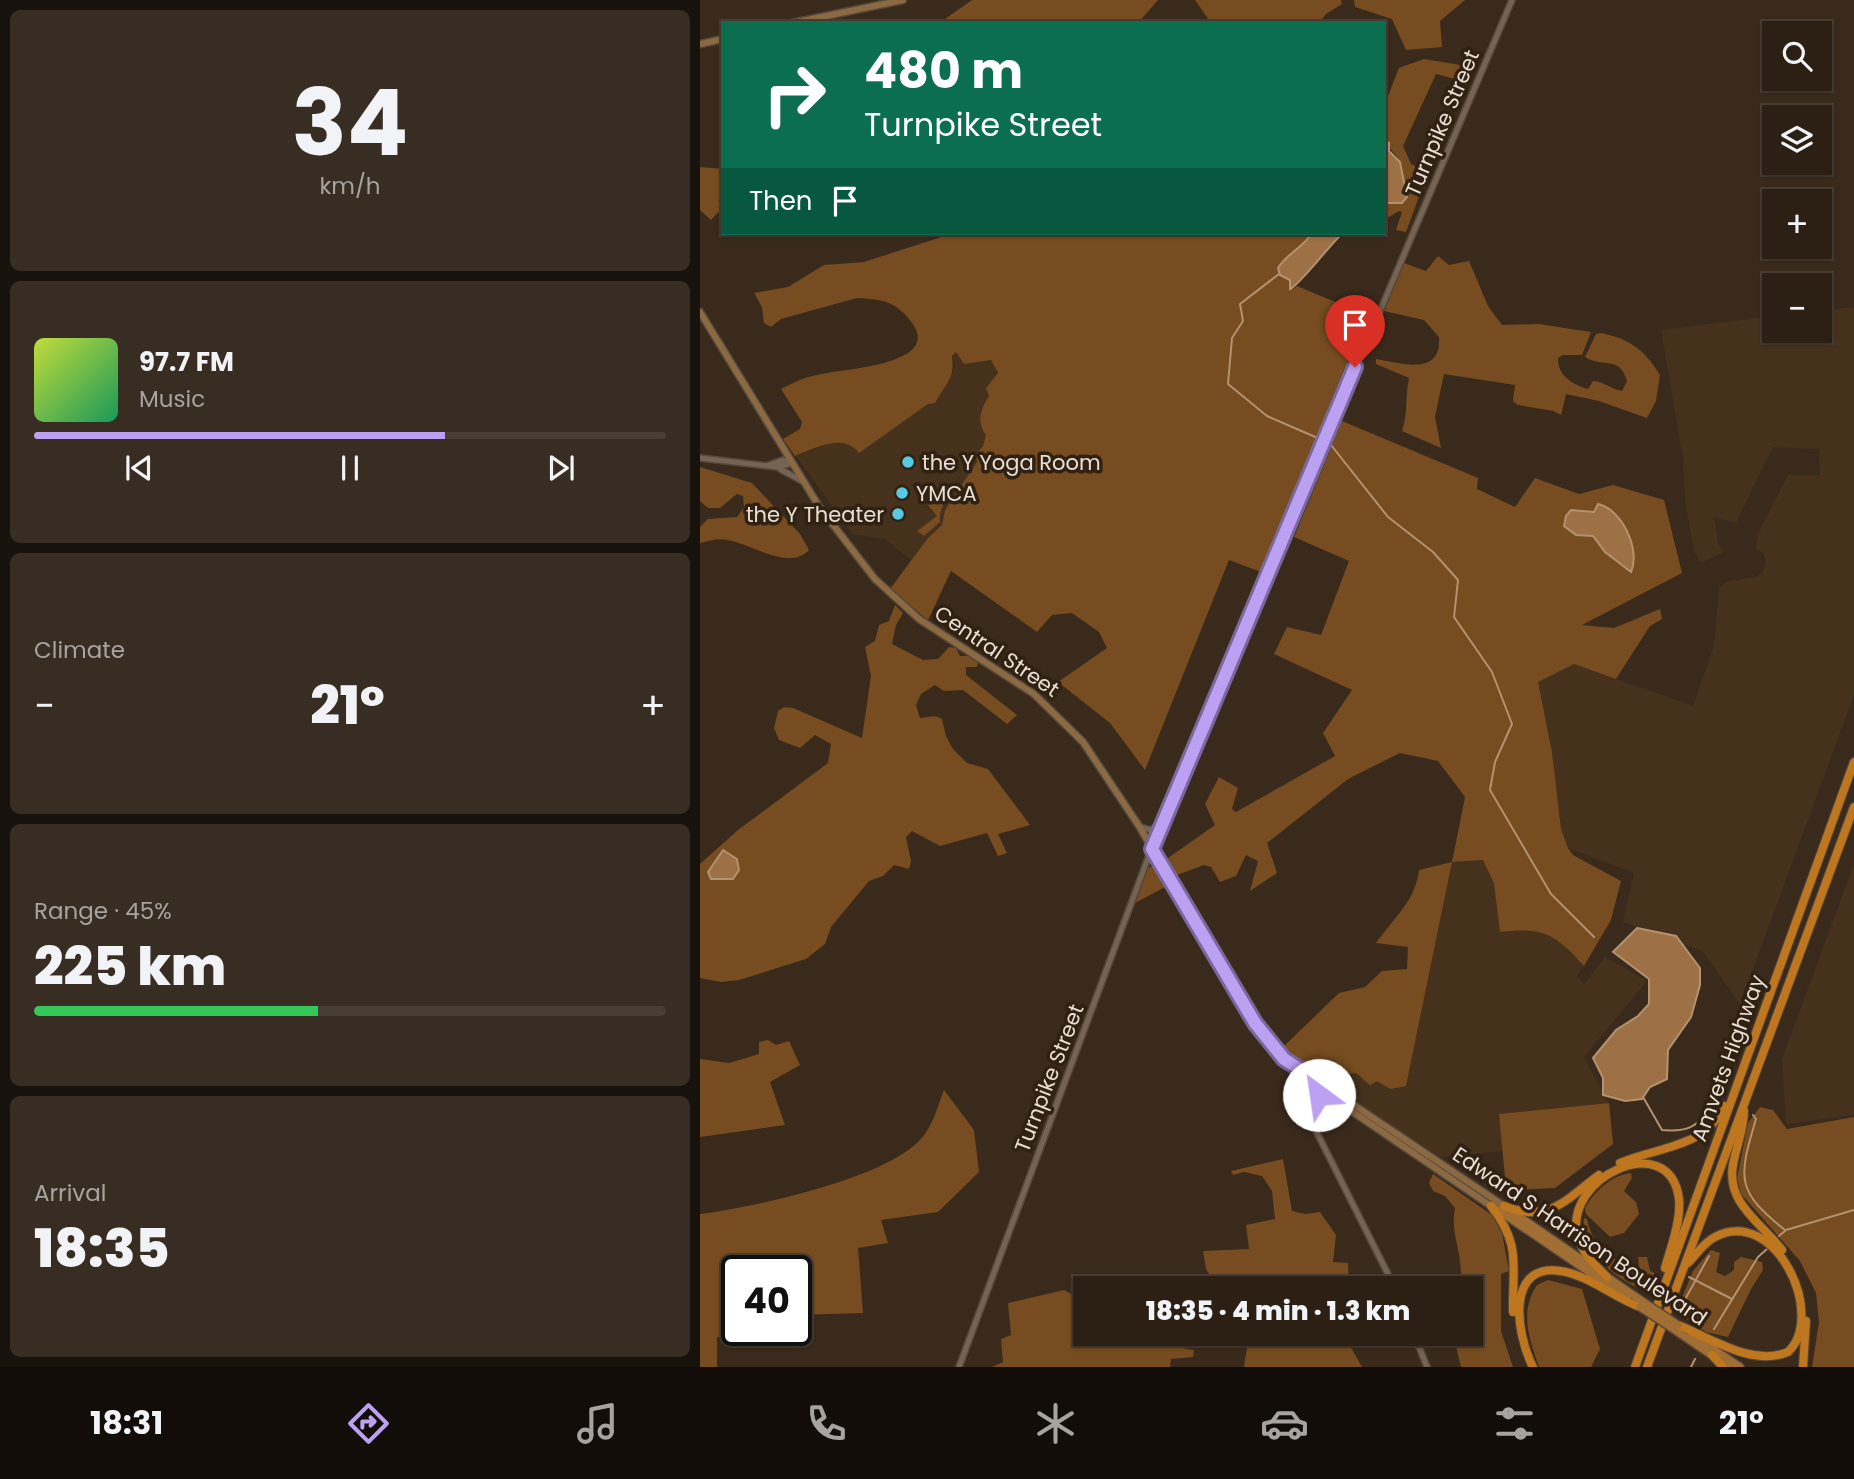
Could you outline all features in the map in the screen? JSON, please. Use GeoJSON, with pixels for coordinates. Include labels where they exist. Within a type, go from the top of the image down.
{"type":"FeatureCollection","features":[{"type":"Feature","properties":{"kind":"highway","name":"Amvets Highway"},"geometry":{"type":"LineString","coordinates":[[1632,1367],[1641,1350],[1854,762]]}},
{"type":"Feature","properties":{"kind":"highway","name":"Amvets Highway"},"geometry":{"type":"LineString","coordinates":[[1647,1367],[1854,807]]}},
{"type":"Feature","properties":{"kind":"highway"},"geometry":{"type":"LineString","coordinates":[[1504,1206],[1525,1213],[1549,1211],[1612,1167],[1698,1136],[1715,1123],[1735,1090]]}},
{"type":"Feature","properties":{"kind":"highway"},"geometry":{"type":"LineString","coordinates":[[1744,1101],[1744,1116],[1732,1172],[1733,1188],[1738,1202],[1780,1247],[1795,1272],[1806,1315],[1803,1367]]}},
{"type":"Feature","properties":{"kind":"highway"},"geometry":{"type":"LineString","coordinates":[[1606,1277],[1581,1245],[1576,1225],[1578,1209],[1587,1193],[1598,1182],[1619,1169],[1641,1163],[1656,1166],[1668,1175],[1679,1197],[1666,1281]]}},
{"type":"Feature","properties":{"kind":"highway"},"geometry":{"type":"LineString","coordinates":[[1492,1206],[1506,1224],[1513,1243],[1513,1324],[1527,1367]]}},
{"type":"Feature","properties":{"kind":"highway"},"geometry":{"type":"LineString","coordinates":[[1675,1327],[1741,1357],[1762,1361],[1780,1357],[1791,1349],[1801,1324],[1792,1277],[1780,1255],[1760,1237],[1738,1231],[1720,1235],[1705,1243],[1684,1268]]}},
{"type":"Feature","properties":{"kind":"highway"},"geometry":{"type":"LineString","coordinates":[[1533,1367],[1523,1346],[1518,1308],[1524,1288],[1537,1275],[1554,1271],[1570,1273],[1641,1304]]}},
{"type":"Feature","properties":{"kind":"highway"},"geometry":{"type":"LineString","coordinates":[[1652,1367],[1654,1348]]}},
{"type":"Feature","properties":{"kind":"highway"},"geometry":{"type":"LineString","coordinates":[[1712,1355],[1723,1367]]}},
{"type":"Feature","properties":{"kind":"main road"},"geometry":{"type":"LineString","coordinates":[[802,21],[903,0]]}},
{"type":"Feature","properties":{"kind":"main road"},"geometry":{"type":"LineString","coordinates":[[700,44],[721,39]]}},
{"type":"Feature","properties":{"kind":"main road","name":"Central Street"},"geometry":{"type":"LineString","coordinates":[[700,312],[804,483],[846,545],[897,601],[936,631],[1022,685],[1063,721],[1097,761],[1139,826],[1245,1009],[1288,1062],[1397,1138]]}},
{"type":"Feature","properties":{"kind":"main road","name":"Edward S Harrison Boulevard"},"geometry":{"type":"LineString","coordinates":[[1397,1138],[1504,1206],[1641,1304]]}},
{"type":"Feature","properties":{"kind":"main road","name":"Edward S Harrison Boulevard"},"geometry":{"type":"LineString","coordinates":[[1397,1138],[1492,1206],[1740,1367]]}},
{"type":"Feature","properties":{"kind":"main road","name":"Edward S Harrison Boulevard"},"geometry":{"type":"LineString","coordinates":[[1675,1327],[1729,1367]]}},
{"type":"Feature","properties":{"kind":"street","name":"Turnpike Street"},"geometry":{"type":"LineString","coordinates":[[959,1367],[1152,849],[1512,0]]}},
{"type":"Feature","properties":{"kind":"street"},"geometry":{"type":"LineString","coordinates":[[700,458],[777,467],[792,463]]}},
{"type":"Feature","properties":{"kind":"street"},"geometry":{"type":"LineString","coordinates":[[755,465],[782,460],[792,463]]}},
{"type":"Feature","properties":{"kind":"street"},"geometry":{"type":"LineString","coordinates":[[777,467],[804,483]]}},
{"type":"Feature","properties":{"kind":"street","name":"Turnpike Street"},"geometry":{"type":"LineString","coordinates":[[1139,826],[1149,830],[1159,826],[1172,800]]}},
{"type":"Feature","properties":{"kind":"street"},"geometry":{"type":"LineString","coordinates":[[1321,1086],[1319,1097],[1309,1114],[1389,1276]]}},
{"type":"Feature","properties":{"kind":"street"},"geometry":{"type":"LineString","coordinates":[[1419,1346],[1427,1367]]}},
{"type":"Feature","properties":{"kind":"shaded area"},"geometry":{"type":"Polygon","coordinates":[[[972,0],[1158,0],[1140,21],[942,21],[972,0]]]}},
{"type":"Feature","properties":{"kind":"shaded area"},"geometry":{"type":"Polygon","coordinates":[[[1195,0],[1341,0],[1342,4],[1326,14],[1321,21],[1210,21],[1195,0]]]}},
{"type":"Feature","properties":{"kind":"shaded area"},"geometry":{"type":"Polygon","coordinates":[[[1354,0],[1465,0],[1440,21],[1442,47],[1406,50],[1392,19],[1355,7],[1354,0]]]}},
{"type":"Feature","properties":{"kind":"shaded area"},"geometry":{"type":"Polygon","coordinates":[[[1424,59],[1473,67],[1466,82],[1436,74],[1403,146],[1411,164],[1428,172],[1406,232],[1396,230],[1402,212],[1386,219],[1386,203],[1402,203],[1404,189],[1400,162],[1386,140],[1386,106],[1399,68],[1424,59]]]}},
{"type":"Feature","properties":{"kind":"shaded area"},"geometry":{"type":"Polygon","coordinates":[[[1386,141],[1389,143],[1389,151],[1400,162],[1407,197],[1402,203],[1386,203],[1386,141]]]}},
{"type":"Feature","properties":{"kind":"shaded area"},"geometry":{"type":"Polygon","coordinates":[[[700,167],[721,169],[721,199],[718,201],[721,209],[711,220],[700,210],[700,167]]]}},
{"type":"Feature","properties":{"kind":"shaded area"},"geometry":{"type":"Polygon","coordinates":[[[948,235],[1310,235],[1291,255],[1280,275],[1290,280],[1293,289],[1297,286],[1359,312],[1359,333],[1261,572],[1229,560],[1145,770],[1110,723],[1058,682],[1107,648],[1099,632],[1072,613],[1052,615],[1037,632],[951,571],[928,620],[890,589],[928,538],[942,525],[945,510],[977,462],[976,454],[983,446],[986,435],[980,421],[981,411],[989,396],[986,388],[998,373],[991,360],[964,364],[956,352],[952,356],[951,376],[935,403],[928,404],[859,453],[852,447],[837,443],[819,446],[795,456],[783,439],[800,429],[802,422],[781,389],[812,376],[872,366],[909,353],[917,342],[915,328],[899,309],[889,303],[857,298],[781,319],[771,327],[764,323],[762,307],[754,293],[788,287],[824,265],[864,262],[948,235]]]}},
{"type":"Feature","properties":{"kind":"shaded area"},"geometry":{"type":"Polygon","coordinates":[[[1310,235],[1341,235],[1290,289],[1290,280],[1280,275],[1278,268],[1310,235]]]}},
{"type":"Feature","properties":{"kind":"shaded area"},"geometry":{"type":"Polygon","coordinates":[[[1438,256],[1449,265],[1469,261],[1488,306],[1502,325],[1539,324],[1591,332],[1582,355],[1563,355],[1558,358],[1563,374],[1577,385],[1588,389],[1593,381],[1597,381],[1622,391],[1627,381],[1624,373],[1615,365],[1585,357],[1596,334],[1611,336],[1636,347],[1660,375],[1656,401],[1647,418],[1599,401],[1566,394],[1561,415],[1518,405],[1513,401],[1515,385],[1444,374],[1435,417],[1441,448],[1402,431],[1409,378],[1376,364],[1376,359],[1408,364],[1427,363],[1434,358],[1438,350],[1439,337],[1424,320],[1384,311],[1404,263],[1426,271],[1438,256]]]}},
{"type":"Feature","properties":{"kind":"shaded area"},"geometry":{"type":"Polygon","coordinates":[[[1854,307],[1854,695],[1740,1004],[1703,951],[1623,922],[1634,873],[1568,848],[1561,829],[1552,752],[1537,682],[1574,664],[1693,706],[1714,646],[1719,589],[1726,582],[1755,577],[1763,572],[1766,561],[1763,553],[1756,549],[1758,534],[1788,475],[1820,475],[1819,449],[1773,447],[1736,523],[1714,517],[1718,543],[1723,552],[1701,563],[1694,551],[1685,500],[1683,460],[1661,330],[1762,317],[1762,343],[1832,343],[1832,310],[1854,307]]]}},
{"type":"Feature","properties":{"kind":"shaded area"},"geometry":{"type":"Polygon","coordinates":[[[956,352],[982,361],[991,360],[996,367],[997,375],[986,388],[989,396],[980,412],[980,424],[986,435],[984,444],[976,454],[977,462],[945,510],[942,525],[928,538],[912,561],[885,539],[852,534],[796,456],[831,443],[850,444],[860,452],[928,404],[935,402],[955,367],[952,356],[956,352]]]}},
{"type":"Feature","properties":{"kind":"shaded area"},"geometry":{"type":"Polygon","coordinates":[[[1342,421],[1478,478],[1477,489],[1515,507],[1535,478],[1579,494],[1613,485],[1664,500],[1682,573],[1582,625],[1614,628],[1660,609],[1662,619],[1650,626],[1616,679],[1574,664],[1538,682],[1552,752],[1561,829],[1568,848],[1573,855],[1621,881],[1611,920],[1584,966],[1565,946],[1548,935],[1528,931],[1500,932],[1494,883],[1483,860],[1452,862],[1465,797],[1438,761],[1400,753],[1348,779],[1267,843],[1277,873],[1250,891],[1258,861],[1246,855],[1236,876],[1220,882],[1211,867],[1204,865],[1177,875],[1168,858],[1215,825],[1205,804],[1219,777],[1238,788],[1232,809],[1236,812],[1335,756],[1323,733],[1352,690],[1274,654],[1287,627],[1321,635],[1349,561],[1294,537],[1342,421]]]}},
{"type":"Feature","properties":{"kind":"shaded area"},"geometry":{"type":"Polygon","coordinates":[[[700,467],[752,483],[800,534],[809,550],[801,556],[791,558],[727,540],[700,543],[700,527],[708,519],[737,517],[744,507],[743,496],[737,494],[720,508],[708,508],[700,501],[700,467]]]}},
{"type":"Feature","properties":{"kind":"shaded area"},"geometry":{"type":"Polygon","coordinates":[[[941,486],[946,497],[940,522],[924,536],[917,531],[937,516],[928,505],[935,500],[930,494],[941,486]]]}},
{"type":"Feature","properties":{"kind":"shaded area"},"geometry":{"type":"Polygon","coordinates":[[[1598,504],[1615,514],[1627,532],[1633,553],[1631,572],[1605,552],[1593,536],[1576,535],[1564,526],[1566,516],[1571,510],[1594,512],[1598,504]]]}},
{"type":"Feature","properties":{"kind":"shaded area"},"geometry":{"type":"Polygon","coordinates":[[[895,605],[903,613],[896,625],[892,644],[923,660],[938,659],[949,647],[956,648],[960,656],[972,656],[978,663],[977,667],[966,667],[966,675],[1017,715],[1007,724],[963,690],[944,691],[935,685],[921,694],[916,705],[920,718],[935,716],[942,719],[953,749],[967,763],[988,769],[1030,825],[998,834],[1007,853],[998,856],[987,833],[940,846],[912,831],[906,837],[911,861],[909,869],[894,865],[883,876],[869,881],[831,927],[825,944],[806,959],[739,980],[721,982],[700,978],[700,864],[738,830],[828,763],[831,744],[815,735],[800,748],[779,740],[774,728],[778,711],[784,707],[793,708],[862,738],[871,676],[865,647],[875,641],[879,625],[889,621],[895,605]]]}},
{"type":"Feature","properties":{"kind":"shaded area"},"geometry":{"type":"Polygon","coordinates":[[[723,850],[737,859],[739,870],[733,879],[711,879],[708,872],[723,850]]]}},
{"type":"Feature","properties":{"kind":"shaded area"},"geometry":{"type":"Polygon","coordinates":[[[1483,860],[1584,966],[1577,975],[1584,984],[1605,957],[1647,981],[1584,1057],[1609,1103],[1499,1114],[1503,1151],[1440,1157],[1320,1078],[1410,1066],[1452,862],[1483,860]]]}},
{"type":"Feature","properties":{"kind":"shaded area"},"geometry":{"type":"Polygon","coordinates":[[[1452,862],[1406,1086],[1390,1089],[1377,1081],[1370,1085],[1356,1073],[1320,1078],[1282,1048],[1339,993],[1365,987],[1382,971],[1407,969],[1408,947],[1376,943],[1409,900],[1419,870],[1452,862]]]}},
{"type":"Feature","properties":{"kind":"shaded area"},"geometry":{"type":"Polygon","coordinates":[[[1854,864],[1854,1115],[1786,1124],[1782,1059],[1854,864]]]}},
{"type":"Feature","properties":{"kind":"shaded area"},"geometry":{"type":"Polygon","coordinates":[[[1152,866],[1159,870],[1169,885],[1135,903],[1147,869],[1152,866]]]}},
{"type":"Feature","properties":{"kind":"shaded area"},"geometry":{"type":"Polygon","coordinates":[[[1637,928],[1676,936],[1700,968],[1700,985],[1691,1017],[1668,1050],[1667,1079],[1650,1087],[1642,1099],[1625,1101],[1603,1095],[1603,1078],[1593,1058],[1616,1030],[1638,1016],[1649,1004],[1649,979],[1613,952],[1637,928]]]}},
{"type":"Feature","properties":{"kind":"shaded area"},"geometry":{"type":"Polygon","coordinates":[[[768,1040],[776,1045],[789,1041],[800,1065],[770,1082],[785,1125],[700,1137],[700,1059],[729,1063],[759,1054],[759,1042],[768,1040]]]}},
{"type":"Feature","properties":{"kind":"shaded area"},"geometry":{"type":"Polygon","coordinates":[[[944,1090],[974,1130],[979,1172],[938,1212],[881,1220],[888,1243],[858,1248],[863,1313],[812,1315],[812,1255],[721,1255],[721,1337],[717,1337],[717,1367],[700,1367],[700,1214],[782,1198],[846,1180],[900,1156],[923,1137],[934,1118],[944,1090]]]}},
{"type":"Feature","properties":{"kind":"shaded area"},"geometry":{"type":"Polygon","coordinates":[[[1609,1103],[1613,1144],[1555,1188],[1506,1188],[1499,1114],[1609,1103]]]}},
{"type":"Feature","properties":{"kind":"shaded area"},"geometry":{"type":"Polygon","coordinates":[[[1760,1107],[1773,1110],[1787,1129],[1854,1117],[1854,1367],[1812,1367],[1819,1322],[1816,1293],[1800,1261],[1741,1194],[1737,1178],[1748,1123],[1760,1107]]]}},
{"type":"Feature","properties":{"kind":"shaded area"},"geometry":{"type":"Polygon","coordinates":[[[1283,1159],[1292,1211],[1305,1214],[1320,1212],[1336,1235],[1333,1262],[1348,1263],[1349,1276],[1210,1276],[1203,1251],[1249,1249],[1246,1225],[1275,1219],[1272,1191],[1262,1176],[1244,1172],[1233,1175],[1231,1171],[1283,1159]]]}},
{"type":"Feature","properties":{"kind":"shaded area"},"geometry":{"type":"Polygon","coordinates":[[[1631,1173],[1632,1178],[1624,1191],[1636,1202],[1639,1214],[1624,1233],[1610,1237],[1586,1214],[1585,1208],[1604,1185],[1631,1173]]]}},
{"type":"Feature","properties":{"kind":"shaded area"},"geometry":{"type":"Polygon","coordinates":[[[1433,1174],[1492,1215],[1502,1233],[1509,1271],[1501,1274],[1501,1331],[1513,1367],[1461,1367],[1456,1346],[1483,1346],[1483,1276],[1461,1276],[1454,1226],[1455,1208],[1445,1196],[1433,1191],[1429,1183],[1433,1174]]]}},
{"type":"Feature","properties":{"kind":"shaded area"},"geometry":{"type":"Polygon","coordinates":[[[1584,1218],[1587,1219],[1598,1244],[1634,1272],[1639,1268],[1638,1257],[1647,1257],[1650,1271],[1655,1273],[1649,1292],[1614,1274],[1595,1254],[1584,1231],[1584,1218]]]}},
{"type":"Feature","properties":{"kind":"shaded area"},"geometry":{"type":"Polygon","coordinates":[[[1711,1250],[1720,1253],[1716,1272],[1725,1276],[1734,1270],[1734,1262],[1741,1257],[1762,1262],[1763,1270],[1728,1337],[1706,1332],[1676,1312],[1693,1271],[1711,1250]]]}},
{"type":"Feature","properties":{"kind":"shaded area"},"geometry":{"type":"Polygon","coordinates":[[[1548,1280],[1582,1289],[1600,1349],[1591,1367],[1539,1367],[1529,1336],[1528,1305],[1537,1285],[1548,1280]]]}},
{"type":"Feature","properties":{"kind":"shaded area"},"geometry":{"type":"Polygon","coordinates":[[[1064,1290],[1071,1294],[1073,1306],[1073,1346],[1177,1346],[1194,1350],[1193,1357],[1171,1359],[1170,1367],[992,1367],[1003,1362],[1001,1339],[1011,1335],[1008,1303],[1064,1290]]]}},
{"type":"Feature","properties":{"kind":"shaded area"},"geometry":{"type":"Polygon","coordinates":[[[1247,1346],[1350,1346],[1362,1367],[1244,1367],[1247,1346]]]}},
{"type":"Feature","properties":{"kind":"waterway"},"geometry":{"type":"LineString","coordinates":[[1279,274],[1240,304],[1243,321],[1232,338],[1228,384],[1267,416],[1320,439]]}},
{"type":"Feature","properties":{"kind":"waterway"},"geometry":{"type":"LineString","coordinates":[[1331,445],[1388,517],[1433,552],[1458,580],[1454,617],[1492,672],[1512,724],[1495,762],[1490,790],[1551,894],[1594,937]]}},
{"type":"Feature","properties":{"kind":"waterway"},"geometry":{"type":"LineString","coordinates":[[1643,1097],[1662,1130],[1690,1127],[1701,1120],[1709,1107],[1718,1103]]}},
{"type":"Feature","properties":{"kind":"waterway"},"geometry":{"type":"LineString","coordinates":[[1753,1115],[1756,1119],[1746,1156],[1745,1182],[1757,1205],[1785,1230]]}},
{"type":"Feature","properties":{"kind":"waterway"},"geometry":{"type":"LineString","coordinates":[[1786,1230],[1854,1210]]}},
{"type":"Feature","properties":{"kind":"waterway"},"geometry":{"type":"LineString","coordinates":[[1779,1236],[1785,1231]]}},
{"type":"Feature","properties":{"kind":"waterway"},"geometry":{"type":"LineString","coordinates":[[1714,1329],[1758,1257],[1767,1249]]}},
{"type":"Feature","properties":{"kind":"waterway"},"geometry":{"type":"LineString","coordinates":[[1682,1305],[1709,1256]]}},
{"type":"Feature","properties":{"kind":"waterway"},"geometry":{"type":"LineString","coordinates":[[1689,1277],[1732,1299]]}},
{"type":"Feature","properties":{"kind":"waterway"},"geometry":{"type":"LineString","coordinates":[[1691,1367],[1695,1359]]}},
{"type":"Feature","properties":{"kind":"place","name":"the Y Yoga Room"},"geometry":{"type":"Point","coordinates":[908,462]}},
{"type":"Feature","properties":{"kind":"place","name":"YMCA"},"geometry":{"type":"Point","coordinates":[902,493]}},
{"type":"Feature","properties":{"kind":"place","name":"the Y Theater"},"geometry":{"type":"Point","coordinates":[898,514]}},
{"type":"Feature","properties":{"kind":"route"},"geometry":{"type":"LineString","coordinates":[[1319,1095],[1323,1084],[1284,1059],[1255,1023],[1152,849],[1355,367]]}}]}
